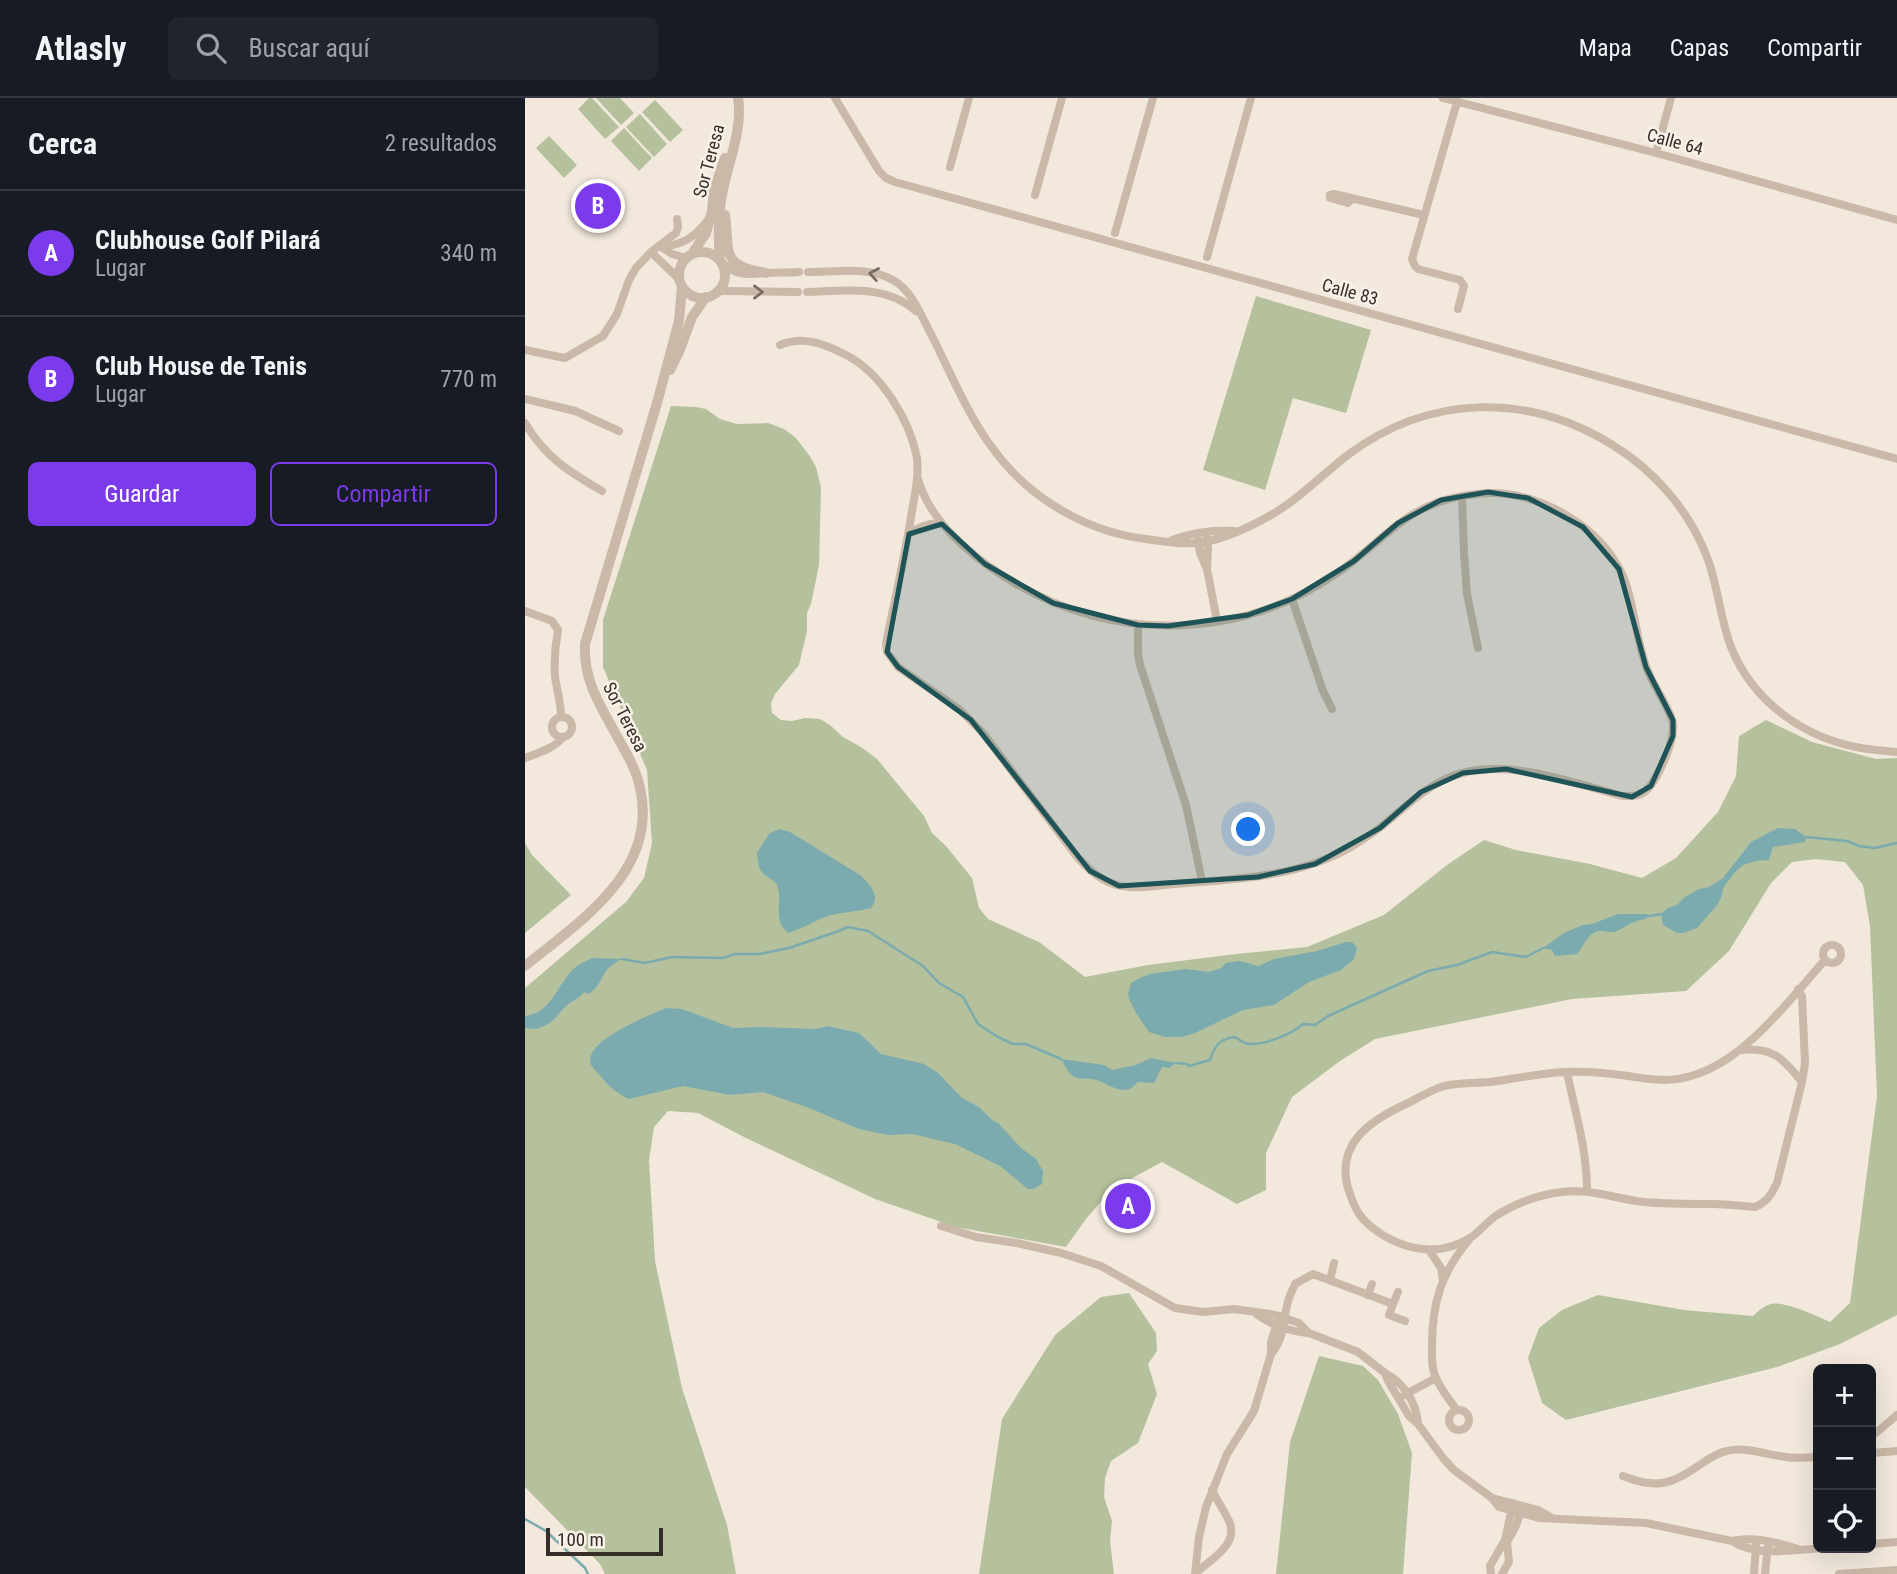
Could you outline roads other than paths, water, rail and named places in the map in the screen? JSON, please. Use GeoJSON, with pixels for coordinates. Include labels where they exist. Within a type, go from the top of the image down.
{"type":"FeatureCollection","features":[{"type":"Feature","properties":{"kind":"street","name":"Sor Teresa"},"geometry":{"type":"LineString","coordinates":[[717,291],[724,278],[719,235],[722,192],[736,136],[738,98]]}},
{"type":"Feature","properties":{"kind":"street","name":"Calle 83"},"geometry":{"type":"LineString","coordinates":[[835,98],[879,171],[895,182],[1897,459]]}},
{"type":"Feature","properties":{"kind":"street"},"geometry":{"type":"LineString","coordinates":[[950,167],[969,98]]}},
{"type":"Feature","properties":{"kind":"street"},"geometry":{"type":"LineString","coordinates":[[1035,195],[1062,98]]}},
{"type":"Feature","properties":{"kind":"street"},"geometry":{"type":"LineString","coordinates":[[1115,233],[1153,98]]}},
{"type":"Feature","properties":{"kind":"street"},"geometry":{"type":"LineString","coordinates":[[1207,257],[1251,98]]}},
{"type":"Feature","properties":{"kind":"street","name":"Calle 64"},"geometry":{"type":"LineString","coordinates":[[1443,98],[1656,153],[1897,220]]}},
{"type":"Feature","properties":{"kind":"street"},"geometry":{"type":"LineString","coordinates":[[1656,153],[1671,98]]}},
{"type":"Feature","properties":{"kind":"street"},"geometry":{"type":"LineString","coordinates":[[1458,309],[1463,283],[1418,269],[1412,255],[1461,101]]}},
{"type":"Feature","properties":{"kind":"street","name":"Sor Teresa"},"geometry":{"type":"LineString","coordinates":[[525,966],[608,894],[627,869],[638,844],[642,821],[641,789],[592,689],[584,653],[591,620],[657,404],[679,321],[680,269],[706,233],[714,190],[739,114]]}},
{"type":"Feature","properties":{"kind":"street"},"geometry":{"type":"LineString","coordinates":[[722,192],[730,256],[739,267],[766,273]]}},
{"type":"Feature","properties":{"kind":"street"},"geometry":{"type":"LineString","coordinates":[[1352,199],[1424,215]]}},
{"type":"Feature","properties":{"kind":"street"},"geometry":{"type":"LineString","coordinates":[[660,246],[679,244],[696,235],[712,211]]}},
{"type":"Feature","properties":{"kind":"street"},"geometry":{"type":"LineString","coordinates":[[525,350],[565,358],[603,336],[617,314],[636,268],[651,252],[676,233],[677,219]]}},
{"type":"Feature","properties":{"kind":"street"},"geometry":{"type":"LineString","coordinates":[[660,246],[672,254],[689,256],[704,252],[716,256],[733,271],[741,274],[873,272],[889,277],[900,284],[909,295],[976,422],[992,447],[1016,475],[1054,506],[1103,530],[1127,536],[1170,541],[1184,536],[1202,538],[1237,531],[1289,504],[1369,440],[1427,414],[1465,408],[1509,408],[1561,419],[1627,454],[1655,477],[1677,504],[1706,554],[1732,649],[1747,677],[1765,699],[1785,718],[1807,731],[1862,748],[1897,752]]}},
{"type":"Feature","properties":{"kind":"street"},"geometry":{"type":"LineString","coordinates":[[651,252],[685,290],[695,296],[706,297],[717,291],[878,292],[906,302],[921,315]]}},
{"type":"Feature","properties":{"kind":"street"},"geometry":{"type":"LineString","coordinates":[[848,272],[850,291]]}},
{"type":"Feature","properties":{"kind":"street","name":"Sor Teresa"},"geometry":{"type":"LineString","coordinates":[[657,404],[692,317],[706,297]]}},
{"type":"Feature","properties":{"kind":"street"},"geometry":{"type":"LineString","coordinates":[[780,345],[792,340],[819,343],[855,359],[872,373],[887,390],[907,424],[917,459],[921,492],[942,524],[985,564],[1053,603],[1138,625],[1192,625],[1217,621],[1248,615],[1292,599],[1333,576],[1420,508],[1441,500],[1488,492],[1528,498],[1551,508],[1590,533],[1619,569],[1632,603],[1646,667],[1673,720],[1673,736],[1651,786],[1642,794],[1632,797],[1506,769],[1488,768],[1445,779],[1421,792],[1380,828],[1315,864],[1258,877],[1119,886],[1090,871],[983,733],[958,709],[890,659],[886,643],[918,479]]}},
{"type":"Feature","properties":{"kind":"street"},"geometry":{"type":"LineString","coordinates":[[525,399],[575,411],[619,431]]}},
{"type":"Feature","properties":{"kind":"street"},"geometry":{"type":"LineString","coordinates":[[525,423],[547,454],[602,491]]}},
{"type":"Feature","properties":{"kind":"street"},"geometry":{"type":"LineString","coordinates":[[1462,496],[1467,594],[1478,648]]}},
{"type":"Feature","properties":{"kind":"street"},"geometry":{"type":"LineString","coordinates":[[909,534],[927,524],[942,524]]}},
{"type":"Feature","properties":{"kind":"street"},"geometry":{"type":"LineString","coordinates":[[1202,538],[1217,621]]}},
{"type":"Feature","properties":{"kind":"street"},"geometry":{"type":"LineString","coordinates":[[1292,599],[1323,691],[1332,709]]}},
{"type":"Feature","properties":{"kind":"street"},"geometry":{"type":"LineString","coordinates":[[525,611],[552,621],[558,630],[555,678],[561,717]]}},
{"type":"Feature","properties":{"kind":"street"},"geometry":{"type":"LineString","coordinates":[[1138,625],[1140,665],[1186,805],[1202,881]]}},
{"type":"Feature","properties":{"kind":"street"},"geometry":{"type":"LineString","coordinates":[[561,717],[555,721],[553,728],[556,735],[563,737]]}},
{"type":"Feature","properties":{"kind":"street"},"geometry":{"type":"LineString","coordinates":[[525,758],[560,742],[570,733],[572,726],[569,720],[561,717]]}},
{"type":"Feature","properties":{"kind":"street"},"geometry":{"type":"LineString","coordinates":[[1473,1235],[1445,1249],[1429,1250],[1403,1246],[1362,1217],[1353,1204],[1345,1163],[1351,1146],[1362,1132],[1380,1116],[1434,1090],[1456,1084],[1585,1071],[1656,1080],[1692,1076],[1740,1050],[1825,960]]}},
{"type":"Feature","properties":{"kind":"street"},"geometry":{"type":"LineString","coordinates":[[1457,1410],[1436,1378],[1433,1368],[1432,1329],[1435,1303],[1443,1280],[1458,1253],[1490,1220],[1515,1205],[1559,1192],[1587,1191],[1656,1203],[1755,1207],[1765,1203],[1777,1183],[1802,1082],[1805,1044],[1802,996],[1798,989]]}},
{"type":"Feature","properties":{"kind":"street"},"geometry":{"type":"LineString","coordinates":[[1740,1050],[1753,1049],[1772,1053],[1781,1058],[1802,1082]]}},
{"type":"Feature","properties":{"kind":"street"},"geometry":{"type":"LineString","coordinates":[[1567,1072],[1581,1135],[1587,1191]]}},
{"type":"Feature","properties":{"kind":"street"},"geometry":{"type":"LineString","coordinates":[[941,1226],[976,1237],[1061,1253],[1101,1266],[1175,1308],[1203,1312],[1234,1309],[1270,1314],[1281,1322],[1299,1323],[1309,1333],[1358,1352],[1398,1381],[1403,1395],[1418,1414],[1418,1424],[1443,1458],[1454,1470],[1492,1498],[1499,1507],[1538,1510],[1552,1518],[1646,1523],[1732,1541],[1744,1538],[1780,1552],[1813,1548]]}},
{"type":"Feature","properties":{"kind":"street"},"geometry":{"type":"LineString","coordinates":[[1429,1250],[1441,1268],[1443,1280]]}},
{"type":"Feature","properties":{"kind":"street"},"geometry":{"type":"LineString","coordinates":[[1330,1280],[1334,1263]]}},
{"type":"Feature","properties":{"kind":"street"},"geometry":{"type":"LineString","coordinates":[[1195,1574],[1206,1507],[1227,1454],[1254,1410],[1271,1354],[1271,1342],[1295,1284],[1313,1274],[1318,1281],[1330,1280],[1368,1295],[1378,1303],[1393,1304]]}},
{"type":"Feature","properties":{"kind":"street"},"geometry":{"type":"LineString","coordinates":[[1368,1295],[1372,1284]]}},
{"type":"Feature","properties":{"kind":"street"},"geometry":{"type":"LineString","coordinates":[[1341,1296],[1345,1287]]}},
{"type":"Feature","properties":{"kind":"street"},"geometry":{"type":"LineString","coordinates":[[1398,1292],[1389,1315],[1405,1321]]}},
{"type":"Feature","properties":{"kind":"street"},"geometry":{"type":"LineString","coordinates":[[1403,1395],[1436,1378]]}},
{"type":"Feature","properties":{"kind":"street"},"geometry":{"type":"LineString","coordinates":[[1876,1433],[1897,1415]]}},
{"type":"Feature","properties":{"kind":"street"},"geometry":{"type":"LineString","coordinates":[[1623,1476],[1641,1483],[1672,1481],[1682,1478],[1711,1457],[1735,1449],[1786,1457],[1813,1457]]}},
{"type":"Feature","properties":{"kind":"street"},"geometry":{"type":"LineString","coordinates":[[1876,1453],[1897,1451]]}},
{"type":"Feature","properties":{"kind":"street"},"geometry":{"type":"LineString","coordinates":[[1195,1574],[1226,1546],[1231,1534],[1229,1520],[1212,1490]]}},
{"type":"Feature","properties":{"kind":"street"},"geometry":{"type":"LineString","coordinates":[[1491,1574],[1490,1566],[1505,1540],[1512,1507]]}},
{"type":"Feature","properties":{"kind":"street"},"geometry":{"type":"LineString","coordinates":[[1502,1574],[1509,1562],[1507,1542],[1522,1510]]}},
{"type":"Feature","properties":{"kind":"street"},"geometry":{"type":"LineString","coordinates":[[1876,1544],[1897,1542]]}},
{"type":"Feature","properties":{"kind":"street"},"geometry":{"type":"LineString","coordinates":[[1754,1574],[1757,1544]]}},
{"type":"Feature","properties":{"kind":"street"},"geometry":{"type":"LineString","coordinates":[[1765,1574],[1768,1546]]}},
{"type":"Feature","properties":{"kind":"street"},"geometry":{"type":"LineString","coordinates":[[1839,1574],[1897,1570]]}},
{"type":"Feature","properties":{"kind":"water"},"geometry":{"type":"Polygon","coordinates":[[[1778,828],[1795,829],[1806,837],[1805,842],[1773,847],[1769,860],[1743,865],[1723,888],[1718,904],[1697,928],[1677,933],[1663,925],[1661,914],[1668,908],[1723,878],[1751,842],[1778,828]]]}},
{"type":"Feature","properties":{"kind":"water"},"geometry":{"type":"Polygon","coordinates":[[[779,829],[790,832],[860,875],[875,894],[871,908],[825,917],[788,933],[780,922],[777,885],[761,870],[757,853],[769,834],[779,829]]]}},
{"type":"Feature","properties":{"kind":"water"},"geometry":{"type":"Polygon","coordinates":[[[1618,914],[1650,916],[1612,932],[1595,932],[1577,954],[1555,956],[1552,950],[1543,948],[1564,933],[1618,914]]]}},
{"type":"Feature","properties":{"kind":"water"},"geometry":{"type":"Polygon","coordinates":[[[1352,942],[1357,948],[1354,959],[1341,970],[1309,982],[1274,1005],[1243,1010],[1182,1037],[1165,1037],[1149,1032],[1129,999],[1131,983],[1150,974],[1186,969],[1209,972],[1226,963],[1240,961],[1258,966],[1274,959],[1352,942]]]}},
{"type":"Feature","properties":{"kind":"water"},"geometry":{"type":"Polygon","coordinates":[[[592,958],[622,959],[609,968],[595,989],[589,994],[584,992],[551,1022],[538,1029],[525,1028],[525,1016],[542,1009],[570,973],[592,958]]]}},
{"type":"Feature","properties":{"kind":"water"},"geometry":{"type":"Polygon","coordinates":[[[666,1008],[682,1009],[733,1028],[815,1029],[828,1026],[859,1033],[881,1054],[924,1064],[938,1073],[962,1098],[979,1107],[1036,1159],[1043,1171],[1042,1184],[1028,1189],[1000,1166],[955,1144],[912,1134],[888,1135],[859,1129],[763,1092],[730,1095],[683,1086],[629,1099],[612,1088],[593,1068],[590,1060],[593,1052],[610,1036],[666,1008]]]}},
{"type":"Feature","properties":{"kind":"water"},"geometry":{"type":"Polygon","coordinates":[[[1151,1058],[1176,1063],[1169,1068],[1162,1067],[1154,1083],[1138,1082],[1127,1090],[1092,1079],[1075,1077],[1061,1059],[1104,1065],[1112,1070],[1136,1065],[1151,1058]]]}},
{"type":"Feature","properties":{"kind":"waterway"},"geometry":{"type":"LineString","coordinates":[[1806,837],[1847,841],[1875,848],[1897,843]]}},
{"type":"Feature","properties":{"kind":"waterway"},"geometry":{"type":"LineString","coordinates":[[1650,916],[1661,914]]}},
{"type":"Feature","properties":{"kind":"waterway"},"geometry":{"type":"LineString","coordinates":[[622,959],[645,963],[672,957],[723,958],[735,954],[759,954],[789,948],[848,927],[868,931],[923,966],[939,983],[963,997],[978,1024],[1013,1044],[1026,1044],[1061,1059]]}},
{"type":"Feature","properties":{"kind":"waterway"},"geometry":{"type":"LineString","coordinates":[[1176,1063],[1189,1066],[1210,1060],[1213,1051],[1225,1039],[1235,1037],[1248,1044],[1257,1044],[1292,1032],[1303,1024],[1315,1025],[1328,1016],[1428,971],[1457,965],[1492,952],[1526,957],[1543,948]]}},
{"type":"Feature","properties":{"kind":"waterway"},"geometry":{"type":"LineString","coordinates":[[525,1519],[546,1531],[588,1574]]}},
{"type":"Feature","properties":{"kind":"place","name":"Club House de Tenis"},"geometry":{"type":"Point","coordinates":[598,206]}},
{"type":"Feature","properties":{"kind":"place","name":"Clubhouse Golf Pilará"},"geometry":{"type":"Point","coordinates":[1128,1206]}}]}
